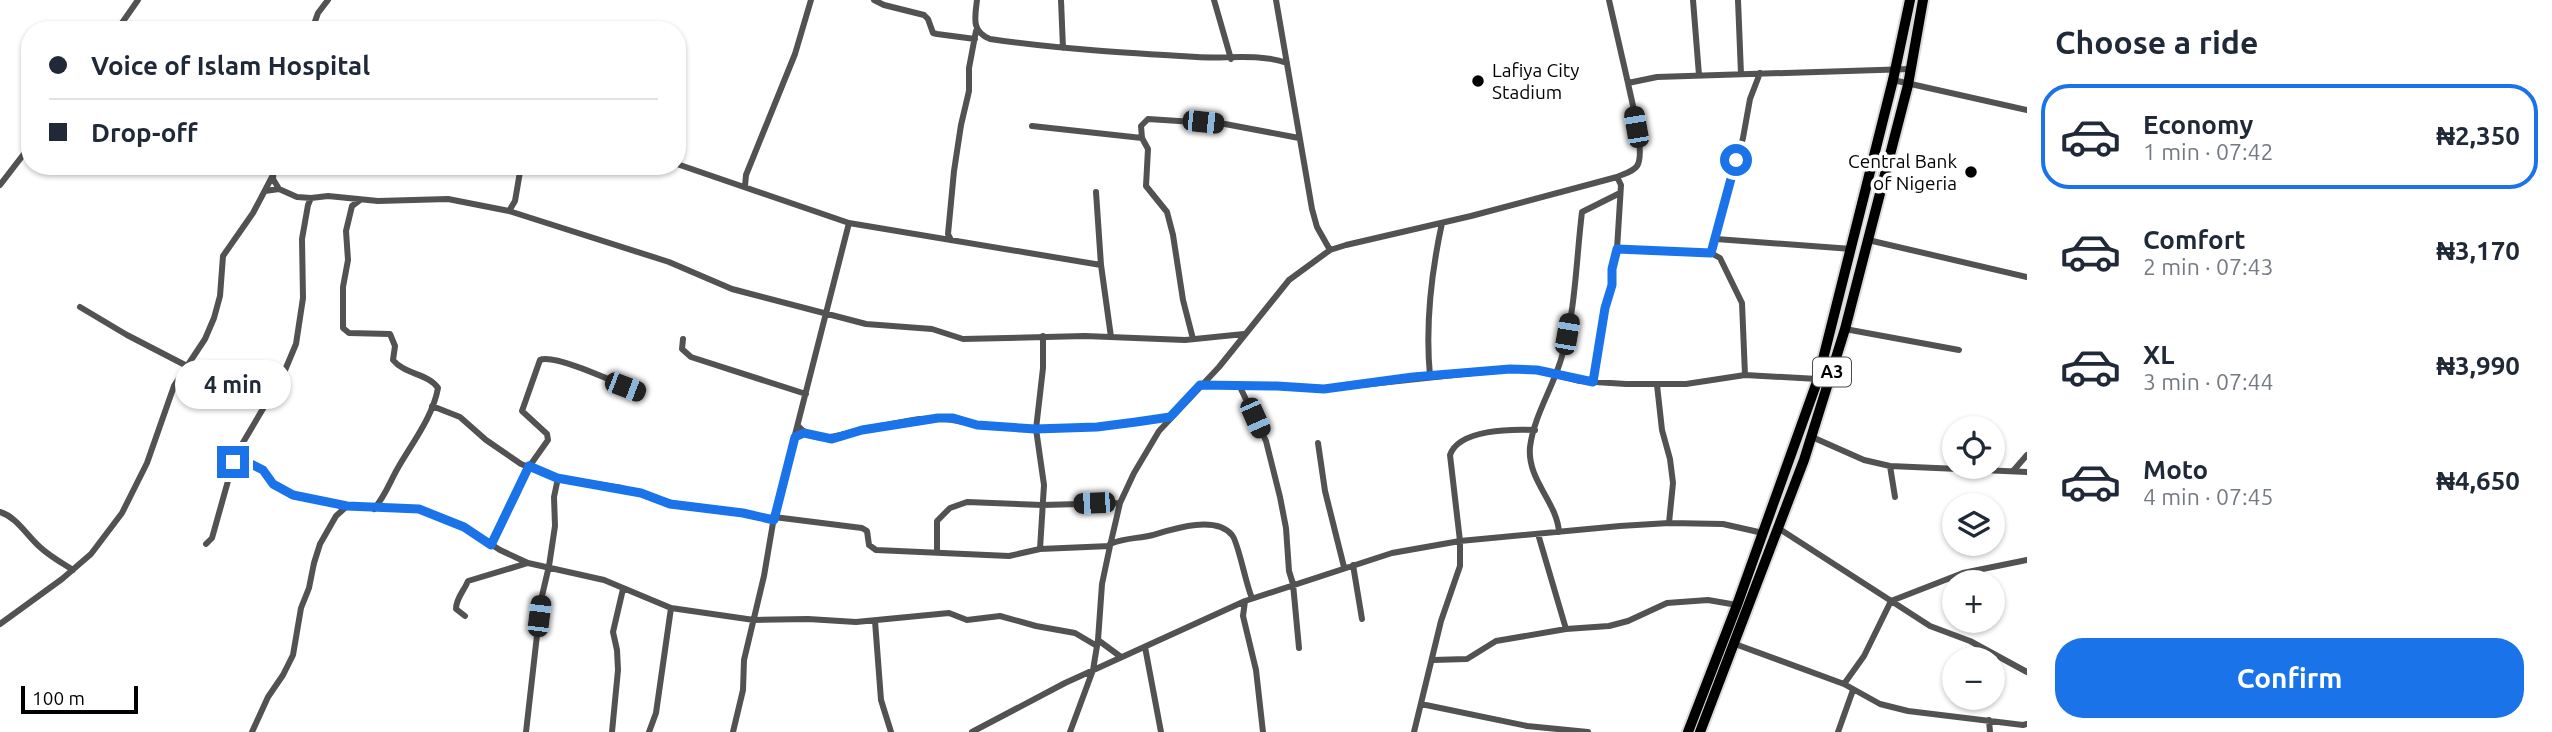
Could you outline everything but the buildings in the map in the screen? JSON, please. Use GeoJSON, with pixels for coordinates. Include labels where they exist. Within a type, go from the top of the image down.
{"type":"FeatureCollection","features":[{"type":"Feature","properties":{"kind":"highway","name":"A3"},"geometry":{"type":"LineString","coordinates":[[1688,732],[1738,605],[1818,379],[1852,249],[1910,0]]}},
{"type":"Feature","properties":{"kind":"highway","name":"A3"},"geometry":{"type":"LineString","coordinates":[[1700,732],[1812,438],[1845,329],[1908,85],[1923,0]]}},
{"type":"Feature","properties":{"kind":"street"},"geometry":{"type":"LineString","coordinates":[[123,21],[138,0]]}},
{"type":"Feature","properties":{"kind":"street"},"geometry":{"type":"LineString","coordinates":[[315,21],[328,0]]}},
{"type":"Feature","properties":{"kind":"street"},"geometry":{"type":"LineString","coordinates":[[746,186],[746,175],[795,54],[811,0]]}},
{"type":"Feature","properties":{"kind":"street"},"geometry":{"type":"LineString","coordinates":[[874,0],[924,15],[933,33],[975,42],[984,37],[1063,48],[1273,58],[1287,63]]}},
{"type":"Feature","properties":{"kind":"street"},"geometry":{"type":"LineString","coordinates":[[946,237],[961,125],[969,91],[977,0]]}},
{"type":"Feature","properties":{"kind":"street"},"geometry":{"type":"LineString","coordinates":[[1062,0],[1063,48]]}},
{"type":"Feature","properties":{"kind":"street"},"geometry":{"type":"LineString","coordinates":[[1214,0],[1231,58]]}},
{"type":"Feature","properties":{"kind":"street"},"geometry":{"type":"LineString","coordinates":[[1276,0],[1286,48],[1298,138],[1317,227],[1330,250]]}},
{"type":"Feature","properties":{"kind":"street"},"geometry":{"type":"LineString","coordinates":[[1070,732],[1093,670],[1098,643],[1102,584],[1120,503],[1158,430],[1219,366],[1289,280],[1330,250],[1617,177],[1634,169],[1640,158],[1628,82],[1609,0]]}},
{"type":"Feature","properties":{"kind":"street"},"geometry":{"type":"LineString","coordinates":[[1693,0],[1699,75]]}},
{"type":"Feature","properties":{"kind":"street"},"geometry":{"type":"LineString","coordinates":[[1738,0],[1741,74]]}},
{"type":"Feature","properties":{"kind":"street"},"geometry":{"type":"LineString","coordinates":[[976,29],[984,37]]}},
{"type":"Feature","properties":{"kind":"street"},"geometry":{"type":"LineString","coordinates":[[1273,58],[1286,48]]}},
{"type":"Feature","properties":{"kind":"street"},"geometry":{"type":"LineString","coordinates":[[1628,82],[1657,77],[1699,75],[1910,69]]}},
{"type":"Feature","properties":{"kind":"street"},"geometry":{"type":"LineString","coordinates":[[1711,253],[1743,138],[1750,99],[1760,73]]}},
{"type":"Feature","properties":{"kind":"street"},"geometry":{"type":"LineString","coordinates":[[1893,80],[2027,110]]}},
{"type":"Feature","properties":{"kind":"street"},"geometry":{"type":"LineString","coordinates":[[1193,339],[1167,212],[1146,186],[1148,149],[1142,138],[1141,126],[1148,119],[1225,124],[1298,138]]}},
{"type":"Feature","properties":{"kind":"street"},"geometry":{"type":"LineString","coordinates":[[1032,126],[1142,138]]}},
{"type":"Feature","properties":{"kind":"street"},"geometry":{"type":"LineString","coordinates":[[0,185],[21,158]]}},
{"type":"Feature","properties":{"kind":"street"},"geometry":{"type":"LineString","coordinates":[[686,167],[849,223],[946,237],[1101,265]]}},
{"type":"Feature","properties":{"kind":"street"},"geometry":{"type":"LineString","coordinates":[[273,175],[279,189]]}},
{"type":"Feature","properties":{"kind":"street"},"geometry":{"type":"LineString","coordinates":[[0,624],[73,570],[98,547],[122,513],[148,463],[170,395],[205,340],[217,310],[223,256],[247,223],[273,175]]}},
{"type":"Feature","properties":{"kind":"street"},"geometry":{"type":"LineString","coordinates":[[509,211],[515,201],[520,175]]}},
{"type":"Feature","properties":{"kind":"street"},"geometry":{"type":"LineString","coordinates":[[1593,382],[1617,249],[1620,192],[1617,177]]}},
{"type":"Feature","properties":{"kind":"street"},"geometry":{"type":"LineString","coordinates":[[265,191],[279,189],[310,202],[328,196],[360,200],[448,200],[509,211],[669,262],[732,289],[884,327],[932,328],[963,339],[1043,336],[1193,339],[1244,334]]}},
{"type":"Feature","properties":{"kind":"street"},"geometry":{"type":"LineString","coordinates":[[1096,192],[1101,265],[1111,337]]}},
{"type":"Feature","properties":{"kind":"street"},"geometry":{"type":"LineString","coordinates":[[1559,532],[1558,521],[1534,475],[1530,448],[1563,353],[1575,295],[1582,212],[1620,192]]}},
{"type":"Feature","properties":{"kind":"street"},"geometry":{"type":"LineString","coordinates":[[350,198],[352,206],[346,231],[348,260],[343,287],[343,328],[349,333],[390,334],[395,346],[393,360],[399,367],[438,386],[432,407],[418,435],[397,469],[386,495],[374,509]]}},
{"type":"Feature","properties":{"kind":"street"},"geometry":{"type":"LineString","coordinates":[[352,206],[360,200]]}},
{"type":"Feature","properties":{"kind":"street"},"geometry":{"type":"LineString","coordinates":[[515,201],[520,214]]}},
{"type":"Feature","properties":{"kind":"street"},"geometry":{"type":"LineString","coordinates":[[206,544],[216,528],[235,456],[278,383],[296,344],[303,298],[302,239],[310,202]]}},
{"type":"Feature","properties":{"kind":"street"},"geometry":{"type":"LineString","coordinates":[[733,732],[743,690],[744,660],[774,519],[849,223]]}},
{"type":"Feature","properties":{"kind":"street"},"geometry":{"type":"LineString","coordinates":[[1430,376],[1427,326],[1433,264],[1442,223]]}},
{"type":"Feature","properties":{"kind":"street"},"geometry":{"type":"LineString","coordinates":[[1716,239],[1852,249]]}},
{"type":"Feature","properties":{"kind":"street"},"geometry":{"type":"LineString","coordinates":[[1868,240],[2027,277]]}},
{"type":"Feature","properties":{"kind":"street"},"geometry":{"type":"LineString","coordinates":[[1617,249],[1711,253],[1720,258],[1742,303],[1745,375]]}},
{"type":"Feature","properties":{"kind":"street"},"geometry":{"type":"LineString","coordinates":[[80,307],[187,366]]}},
{"type":"Feature","properties":{"kind":"street"},"geometry":{"type":"LineString","coordinates":[[1845,329],[1959,351]]}},
{"type":"Feature","properties":{"kind":"street"},"geometry":{"type":"LineString","coordinates":[[1040,549],[1044,485],[1035,429],[1043,368],[1043,336]]}},
{"type":"Feature","properties":{"kind":"street"},"geometry":{"type":"LineString","coordinates":[[683,339],[682,349],[691,357],[806,394]]}},
{"type":"Feature","properties":{"kind":"street"},"geometry":{"type":"LineString","coordinates":[[491,545],[524,475],[548,440],[547,434],[522,412],[543,358],[578,367],[639,392]]}},
{"type":"Feature","properties":{"kind":"street"},"geometry":{"type":"LineString","coordinates":[[1200,385],[1324,389],[1510,369],[1537,370],[1593,382],[1657,386],[1701,383],[1745,375],[1818,379]]}},
{"type":"Feature","properties":{"kind":"street"},"geometry":{"type":"LineString","coordinates":[[1657,386],[1662,430],[1673,483],[1670,523]]}},
{"type":"Feature","properties":{"kind":"street"},"geometry":{"type":"LineString","coordinates":[[1240,387],[1266,441],[1286,528],[1299,648]]}},
{"type":"Feature","properties":{"kind":"street"},"geometry":{"type":"LineString","coordinates":[[432,407],[460,417],[486,440],[521,464],[558,478],[632,491],[682,506],[862,528],[867,531],[869,545],[876,550],[1009,555],[1040,549],[1110,545],[1127,537],[1153,535],[1165,529],[1213,526],[1225,530],[1235,538],[1246,585],[1252,598]]}},
{"type":"Feature","properties":{"kind":"street"},"geometry":{"type":"LineString","coordinates":[[795,437],[804,433],[832,439],[862,430],[945,418],[977,425],[1035,429],[1097,427],[1170,417]]}},
{"type":"Feature","properties":{"kind":"street"},"geometry":{"type":"LineString","coordinates":[[798,426],[804,433]]}},
{"type":"Feature","properties":{"kind":"street"},"geometry":{"type":"LineString","coordinates":[[1414,732],[1441,621],[1460,566],[1460,541],[1450,455],[1452,449],[1458,443],[1486,433],[1516,429],[1535,430]]}},
{"type":"Feature","properties":{"kind":"street"},"geometry":{"type":"LineString","coordinates":[[1812,438],[1864,460],[1890,466],[2027,472]]}},
{"type":"Feature","properties":{"kind":"street"},"geometry":{"type":"LineString","coordinates":[[1318,443],[1325,491],[1344,567]]}},
{"type":"Feature","properties":{"kind":"street"},"geometry":{"type":"LineString","coordinates":[[2013,471],[2027,455]]}},
{"type":"Feature","properties":{"kind":"street"},"geometry":{"type":"LineString","coordinates":[[235,456],[263,470],[273,484],[293,495],[347,506],[419,509],[464,527],[491,545],[528,563],[604,580],[671,608],[754,620],[875,621],[949,613],[967,620],[1000,616],[1074,633],[1121,657]]}},
{"type":"Feature","properties":{"kind":"street"},"geometry":{"type":"LineString","coordinates":[[521,464],[524,475]]}},
{"type":"Feature","properties":{"kind":"street"},"geometry":{"type":"LineString","coordinates":[[1890,466],[1895,497]]}},
{"type":"Feature","properties":{"kind":"street"},"geometry":{"type":"LineString","coordinates":[[526,732],[541,600],[555,526],[554,497],[558,478]]}},
{"type":"Feature","properties":{"kind":"street"},"geometry":{"type":"LineString","coordinates":[[386,495],[392,509]]}},
{"type":"Feature","properties":{"kind":"street"},"geometry":{"type":"LineString","coordinates":[[937,552],[937,520],[950,508],[967,502],[1042,505],[1120,503]]}},
{"type":"Feature","properties":{"kind":"street"},"geometry":{"type":"LineString","coordinates":[[252,732],[268,697],[293,655],[301,608],[320,544],[336,516],[347,506]]}},
{"type":"Feature","properties":{"kind":"street"},"geometry":{"type":"LineString","coordinates":[[0,512],[13,517],[22,531],[41,548],[73,570]]}},
{"type":"Feature","properties":{"kind":"street"},"geometry":{"type":"LineString","coordinates":[[972,732],[1093,670],[1252,598],[1392,553],[1460,541],[1670,523],[1723,524],[1763,533]]}},
{"type":"Feature","properties":{"kind":"street"},"geometry":{"type":"LineString","coordinates":[[1777,528],[1930,625],[1970,641],[2027,673]]}},
{"type":"Feature","properties":{"kind":"street"},"geometry":{"type":"LineString","coordinates":[[1114,529],[1127,537]]}},
{"type":"Feature","properties":{"kind":"street"},"geometry":{"type":"LineString","coordinates":[[1538,534],[1566,629]]}},
{"type":"Feature","properties":{"kind":"street"},"geometry":{"type":"LineString","coordinates":[[1844,684],[1864,656],[1891,601],[1962,573],[2027,561]]}},
{"type":"Feature","properties":{"kind":"street"},"geometry":{"type":"LineString","coordinates":[[465,617],[456,606],[468,581],[528,563]]}},
{"type":"Feature","properties":{"kind":"street"},"geometry":{"type":"LineString","coordinates":[[1353,565],[1362,619]]}},
{"type":"Feature","properties":{"kind":"street"},"geometry":{"type":"LineString","coordinates":[[612,732],[618,670],[614,632],[623,589]]}},
{"type":"Feature","properties":{"kind":"street"},"geometry":{"type":"LineString","coordinates":[[1433,660],[1467,659],[1496,641],[1566,629],[1609,626],[1628,621],[1667,603],[1693,599],[1738,605]]}},
{"type":"Feature","properties":{"kind":"street"},"geometry":{"type":"LineString","coordinates":[[1245,601],[1243,616],[1256,670],[1263,732]]}},
{"type":"Feature","properties":{"kind":"street"},"geometry":{"type":"LineString","coordinates":[[649,732],[656,713],[671,608]]}},
{"type":"Feature","properties":{"kind":"street"},"geometry":{"type":"LineString","coordinates":[[1229,608],[1243,616]]}},
{"type":"Feature","properties":{"kind":"street"},"geometry":{"type":"LineString","coordinates":[[875,621],[881,701],[891,732]]}},
{"type":"Feature","properties":{"kind":"street"},"geometry":{"type":"LineString","coordinates":[[1735,644],[1844,684],[1880,704],[1908,711],[2023,726],[2027,724]]}},
{"type":"Feature","properties":{"kind":"street"},"geometry":{"type":"LineString","coordinates":[[1145,647],[1161,732]]}},
{"type":"Feature","properties":{"kind":"street"},"geometry":{"type":"LineString","coordinates":[[1838,732],[1853,690]]}},
{"type":"Feature","properties":{"kind":"street"},"geometry":{"type":"LineString","coordinates":[[1421,704],[1526,729],[1588,732]]}},
{"type":"Feature","properties":{"kind":"street"},"geometry":{"type":"LineString","coordinates":[[1989,720],[1990,732]]}},
{"type":"Feature","properties":{"kind":"place","name":"Lafiya City Stadium"},"geometry":{"type":"Point","coordinates":[1478,81]}},
{"type":"Feature","properties":{"kind":"place","name":"Central Bank of Nigeria"},"geometry":{"type":"Point","coordinates":[1971,172]}},
{"type":"Feature","properties":{"kind":"route"},"geometry":{"type":"LineString","coordinates":[[233,462],[235,456],[259,467],[278,488],[307,500],[374,509],[419,509],[464,527],[491,545],[529,466],[563,480],[622,488],[670,504],[743,513],[774,520],[795,437],[804,433],[832,439],[862,430],[938,418],[953,418],[977,425],[1035,429],[1097,427],[1170,417],[1200,385],[1324,389],[1413,377],[1510,369],[1537,370],[1593,382],[1617,249],[1711,253],[1736,160]]}}]}
